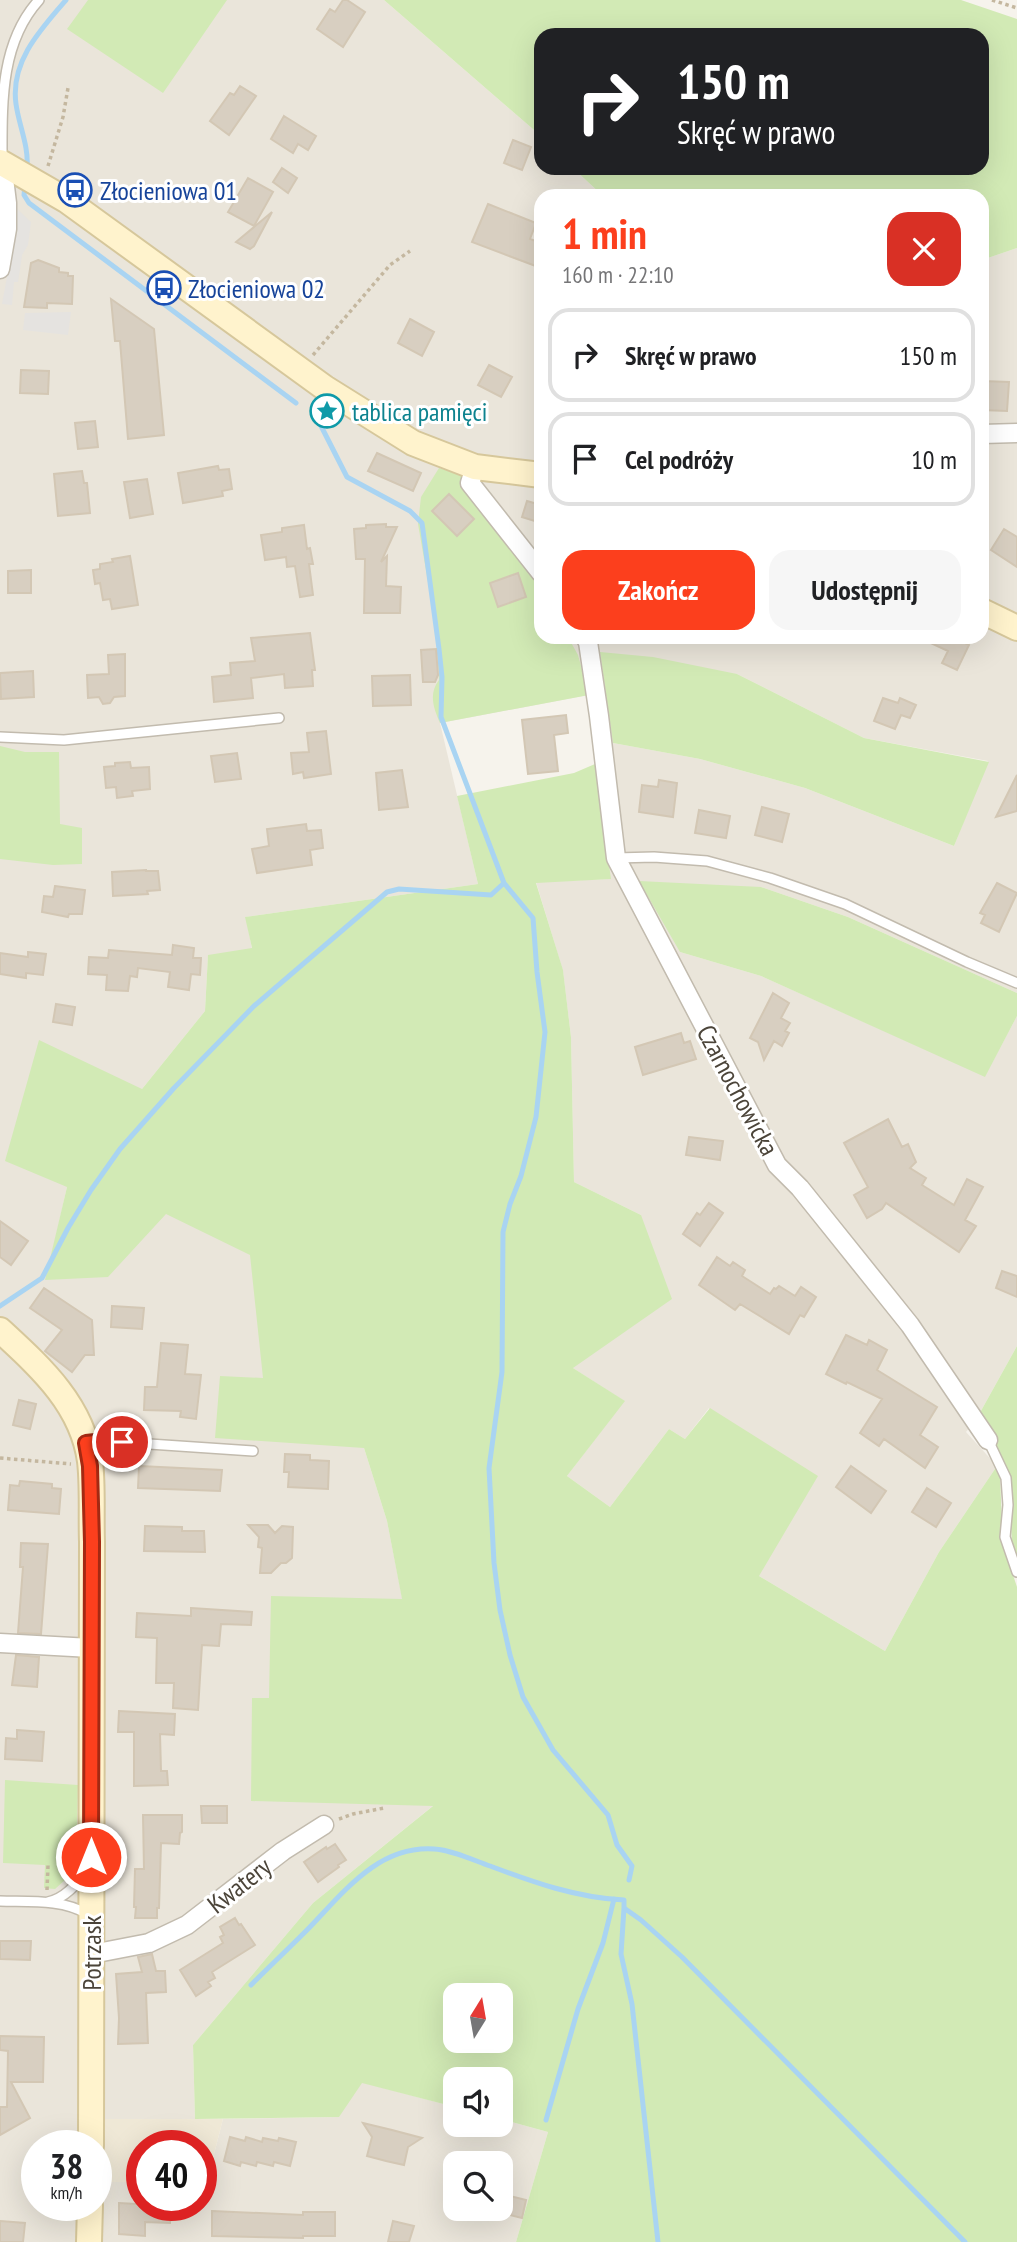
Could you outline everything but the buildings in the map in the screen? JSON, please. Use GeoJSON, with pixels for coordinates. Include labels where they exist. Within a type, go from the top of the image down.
{"type":"FeatureCollection","features":[{"type":"Feature","properties":{"kind":"street"},"geometry":{"type":"LineString","coordinates":[[6,165],[40,184],[117,236],[325,388],[413,443],[475,467],[534,474]]}},
{"type":"Feature","properties":{"kind":"street"},"geometry":{"type":"LineString","coordinates":[[0,269],[7,229],[6,165]]}},
{"type":"Feature","properties":{"kind":"street"},"geometry":{"type":"LineString","coordinates":[[989,435],[1016,437]]}},
{"type":"Feature","properties":{"kind":"street"},"geometry":{"type":"LineString","coordinates":[[475,467],[470,483],[534,564]]}},
{"type":"Feature","properties":{"kind":"street"},"geometry":{"type":"LineString","coordinates":[[989,614],[1017,628]]}},
{"type":"Feature","properties":{"kind":"street","name":"Czarnochowicka"},"geometry":{"type":"LineString","coordinates":[[588,644],[600,716],[616,858],[777,1165],[800,1188],[910,1325],[988,1440]]}},
{"type":"Feature","properties":{"kind":"street","name":"Potrzask"},"geometry":{"type":"LineString","coordinates":[[0,1330],[42,1369],[73,1409],[81,1454],[90,1466],[91,2130]]}},
{"type":"Feature","properties":{"kind":"street"},"geometry":{"type":"LineString","coordinates":[[0,1643],[91,1648]]}},
{"type":"Feature","properties":{"kind":"street","name":"Kwatery"},"geometry":{"type":"LineString","coordinates":[[92,1954],[149,1943],[187,1925],[283,1850],[324,1825]]}},
{"type":"Feature","properties":{"kind":"street"},"geometry":{"type":"LineString","coordinates":[[89,2242],[90,2221]]}},
{"type":"Feature","properties":{"kind":"lane"},"geometry":{"type":"LineString","coordinates":[[6,165],[2,85],[6,55],[11,37],[20,21],[39,0]]}},
{"type":"Feature","properties":{"kind":"lane"},"geometry":{"type":"LineString","coordinates":[[0,737],[64,740],[279,718]]}},
{"type":"Feature","properties":{"kind":"lane"},"geometry":{"type":"LineString","coordinates":[[616,858],[654,857],[707,861],[769,878],[845,904],[1017,983]]}},
{"type":"Feature","properties":{"kind":"lane","name":"Czarnochowicka"},"geometry":{"type":"LineString","coordinates":[[988,1440],[1006,1478],[1006,1537],[1017,1572]]}},
{"type":"Feature","properties":{"kind":"lane"},"geometry":{"type":"LineString","coordinates":[[81,1454],[105,1441],[253,1451]]}},
{"type":"Feature","properties":{"kind":"lane"},"geometry":{"type":"LineString","coordinates":[[47,1903],[58,1900],[73,1888],[85,1874],[91,1857]]}},
{"type":"Feature","properties":{"kind":"lane"},"geometry":{"type":"LineString","coordinates":[[0,1901],[74,1907],[91,1917]]}},
{"type":"Feature","properties":{"kind":"path"},"geometry":{"type":"LineString","coordinates":[[992,0],[1017,8]]}},
{"type":"Feature","properties":{"kind":"path"},"geometry":{"type":"LineString","coordinates":[[40,184],[63,117],[68,88]]}},
{"type":"Feature","properties":{"kind":"path"},"geometry":{"type":"LineString","coordinates":[[300,370],[390,265],[410,251]]}},
{"type":"Feature","properties":{"kind":"path"},"geometry":{"type":"LineString","coordinates":[[0,1458],[81,1454]]}},
{"type":"Feature","properties":{"kind":"path"},"geometry":{"type":"LineString","coordinates":[[324,1825],[353,1814],[384,1808]]}},
{"type":"Feature","properties":{"kind":"path"},"geometry":{"type":"LineString","coordinates":[[47,1903],[48,1866]]}},
{"type":"Feature","properties":{"kind":"shaded area"},"geometry":{"type":"Polygon","coordinates":[[[0,0],[384,0],[534,130],[534,175],[580,175],[596,189],[534,189],[534,644],[989,644],[989,258],[1017,248],[1017,993],[848,917],[761,887],[680,952],[761,976],[985,1076],[1017,1016],[1017,1346],[977,1418],[966,1432],[997,1466],[939,1552],[885,1651],[759,1576],[709,1408],[685,1439],[669,1429],[610,1507],[567,1476],[624,1401],[573,1368],[641,1215],[574,1182],[571,1037],[563,971],[536,882],[610,879],[588,695],[440,723],[478,884],[246,917],[252,949],[208,956],[205,1011],[67,1187],[46,1280],[212,1165],[364,1448],[387,1521],[438,1780],[434,1805],[313,1903],[193,2045],[195,2119],[104,2119],[104,2130],[21,2130],[21,2221],[112,2221],[112,2181],[126,2182],[126,2221],[217,2221],[217,2142],[223,2119],[338,2117],[361,2082],[443,2104],[443,2137],[513,2137],[513,2122],[548,2132],[516,2242],[0,2242],[0,0]],[[737,674],[613,743],[700,759],[805,788],[954,846],[988,761],[864,738],[737,674]]]}},
{"type":"Feature","properties":{"kind":"shaded area"},"geometry":{"type":"Polygon","coordinates":[[[14,206],[31,222],[18,282],[14,282],[12,305],[2,304],[12,250],[14,206]]]}},
{"type":"Feature","properties":{"kind":"shaded area"},"geometry":{"type":"Polygon","coordinates":[[[71,312],[68,335],[23,330],[25,313],[71,312]]]}},
{"type":"Feature","properties":{"kind":"shaded area"},"geometry":{"type":"Polygon","coordinates":[[[103,2119],[223,2119],[217,2142],[217,2130],[126,2130],[126,2182],[112,2182],[112,2130],[103,2130],[103,2119]]]}},
{"type":"Feature","properties":{"kind":"green space"},"geometry":{"type":"Polygon","coordinates":[[[88,0],[227,0],[163,93],[67,29],[88,0]]]}},
{"type":"Feature","properties":{"kind":"green space"},"geometry":{"type":"Polygon","coordinates":[[[384,0],[961,0],[1017,19],[1017,248],[989,258],[989,189],[596,189],[580,175],[989,175],[989,28],[534,28],[534,130],[384,0]]]}},
{"type":"Feature","properties":{"kind":"green space"},"geometry":{"type":"Polygon","coordinates":[[[439,468],[460,475],[534,575],[534,644],[572,644],[578,655],[589,695],[440,723],[433,702],[439,680],[436,628],[418,524],[421,497],[439,468]]]}},
{"type":"Feature","properties":{"kind":"green space"},"geometry":{"type":"Polygon","coordinates":[[[600,652],[653,657],[737,674],[864,738],[989,762],[954,846],[805,788],[700,759],[613,743],[600,652]]]}},
{"type":"Feature","properties":{"kind":"green space"},"geometry":{"type":"Polygon","coordinates":[[[0,746],[25,752],[59,752],[60,824],[82,828],[82,864],[53,865],[0,859],[0,746]]]}},
{"type":"Feature","properties":{"kind":"green space"},"geometry":{"type":"Polygon","coordinates":[[[595,764],[611,879],[536,883],[563,970],[571,1037],[574,1182],[641,1215],[672,1299],[573,1368],[625,1401],[567,1476],[610,1507],[669,1429],[685,1439],[710,1408],[818,1476],[759,1576],[885,1651],[939,1552],[997,1466],[1000,1477],[1003,1545],[1017,1587],[1017,2242],[516,2242],[548,2132],[513,2122],[513,2067],[443,2067],[443,2104],[362,2083],[339,2117],[195,2119],[193,2045],[313,1903],[433,1806],[251,1801],[252,1698],[269,1698],[271,1596],[402,1599],[387,1521],[364,1448],[215,1438],[220,1376],[263,1378],[250,1255],[166,1214],[108,1277],[45,1280],[67,1187],[5,1161],[39,1040],[142,1089],[205,1011],[208,955],[252,948],[245,917],[478,884],[457,796],[574,773],[595,764]]]}},
{"type":"Feature","properties":{"kind":"green space"},"geometry":{"type":"Polygon","coordinates":[[[639,881],[761,887],[848,917],[1017,993],[1017,1016],[985,1077],[761,976],[680,952],[639,881]]]}},
{"type":"Feature","properties":{"kind":"green space"},"geometry":{"type":"Polygon","coordinates":[[[1017,1346],[1017,1559],[1012,1542],[1007,1468],[977,1418],[1017,1346]]]}},
{"type":"Feature","properties":{"kind":"green space"},"geometry":{"type":"Polygon","coordinates":[[[5,1780],[78,1785],[76,1870],[55,1889],[44,1888],[45,1865],[3,1863],[5,1780]]]}},
{"type":"Feature","properties":{"kind":"waterway"},"geometry":{"type":"LineString","coordinates":[[27,168],[16,104],[18,74],[37,35],[66,0]]}},
{"type":"Feature","properties":{"kind":"waterway"},"geometry":{"type":"LineString","coordinates":[[25,185],[24,195],[29,203],[296,403]]}},
{"type":"Feature","properties":{"kind":"waterway"},"geometry":{"type":"LineString","coordinates":[[313,416],[318,420],[347,477],[410,511],[422,523],[442,677],[441,717],[504,883],[533,918],[545,1032],[536,1117],[503,1232],[502,1372],[489,1468],[494,1563],[500,1610],[523,1697],[553,1750],[608,1815],[617,1845],[632,1866],[629,1880]]}},
{"type":"Feature","properties":{"kind":"waterway"},"geometry":{"type":"LineString","coordinates":[[0,1306],[42,1278],[91,1190],[120,1149],[174,1088],[254,1006],[387,892],[399,889],[491,895],[504,883]]}},
{"type":"Feature","properties":{"kind":"waterway"},"geometry":{"type":"LineString","coordinates":[[251,1985],[361,1876],[394,1855],[413,1850],[448,1851],[556,1888],[589,1896],[624,1900],[624,1908],[682,1957],[965,2242]]}},
{"type":"Feature","properties":{"kind":"waterway"},"geometry":{"type":"LineString","coordinates":[[546,2120],[578,2009],[603,1943],[614,1899]]}},
{"type":"Feature","properties":{"kind":"waterway"},"geometry":{"type":"LineString","coordinates":[[624,1908],[621,1954],[632,2004],[658,2242]]}},
{"type":"Feature","properties":{"kind":"place","name":"Złocieniowa 01"},"geometry":{"type":"Point","coordinates":[75,190]}},
{"type":"Feature","properties":{"kind":"place","name":"Złocieniowa 02"},"geometry":{"type":"Point","coordinates":[164,288]}},
{"type":"Feature","properties":{"kind":"place","name":"tablica pamięci"},"geometry":{"type":"Point","coordinates":[327,411]}},
{"type":"Feature","properties":{"kind":"route"},"geometry":{"type":"LineString","coordinates":[[91,1857],[92,1542],[90,1466],[86,1443],[122,1442]]}}]}
